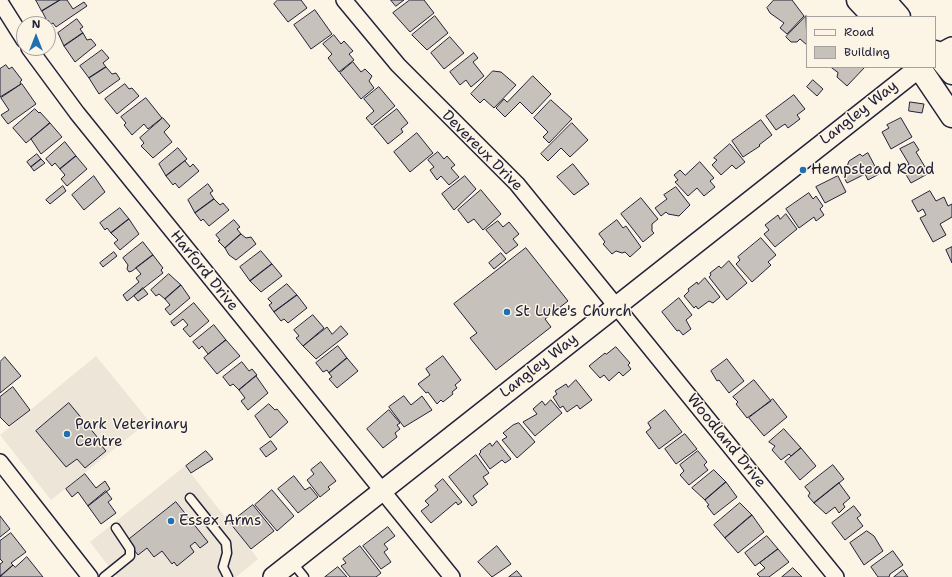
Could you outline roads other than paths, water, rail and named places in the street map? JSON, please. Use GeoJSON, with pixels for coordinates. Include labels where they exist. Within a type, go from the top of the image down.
{"type":"FeatureCollection","features":[{"type":"Feature","properties":{"kind":"main road"},"geometry":{"type":"LineString","coordinates":[[858,0],[873,16]]}},
{"type":"Feature","properties":{"kind":"main road"},"geometry":{"type":"LineString","coordinates":[[884,0],[898,16]]}},
{"type":"Feature","properties":{"kind":"main road"},"geometry":{"type":"LineString","coordinates":[[940,52],[952,73]]}},
{"type":"Feature","properties":{"kind":"main road"},"geometry":{"type":"LineString","coordinates":[[920,68],[952,116]]}},
{"type":"Feature","properties":{"kind":"street","name":"Devereux Drive"},"geometry":{"type":"LineString","coordinates":[[344,0],[398,65],[517,184],[616,306]]}},
{"type":"Feature","properties":{"kind":"street"},"geometry":{"type":"LineString","coordinates":[[0,2],[16,27]]}},
{"type":"Feature","properties":{"kind":"street","name":"Harford Drive"},"geometry":{"type":"LineString","coordinates":[[35,56],[82,119],[452,577]]}},
{"type":"Feature","properties":{"kind":"street","name":"Langley Way"},"geometry":{"type":"LineString","coordinates":[[273,577],[918,68]]}},
{"type":"Feature","properties":{"kind":"street","name":"Woodland Drive"},"geometry":{"type":"LineString","coordinates":[[616,306],[836,577]]}},
{"type":"Feature","properties":{"kind":"street"},"geometry":{"type":"LineString","coordinates":[[0,462],[90,577]]}},
{"type":"Feature","properties":{"kind":"lane"},"geometry":{"type":"LineString","coordinates":[[190,498],[226,543],[227,553],[223,567],[228,577]]}},
{"type":"Feature","properties":{"kind":"lane"},"geometry":{"type":"LineString","coordinates":[[104,577],[130,556],[130,549],[116,528]]}},
{"type":"Feature","properties":{"kind":"lane"},"geometry":{"type":"LineString","coordinates":[[292,562],[304,577]]}},
{"type":"Feature","properties":{"kind":"place","name":"Hempstead Road"},"geometry":{"type":"Point","coordinates":[803,170]}},
{"type":"Feature","properties":{"kind":"place","name":"St Luke's Church"},"geometry":{"type":"Point","coordinates":[507,312]}},
{"type":"Feature","properties":{"kind":"place","name":"Park Veterinary Centre"},"geometry":{"type":"Point","coordinates":[67,434]}},
{"type":"Feature","properties":{"kind":"place","name":"Essex Arms"},"geometry":{"type":"Point","coordinates":[171,521]}}]}
